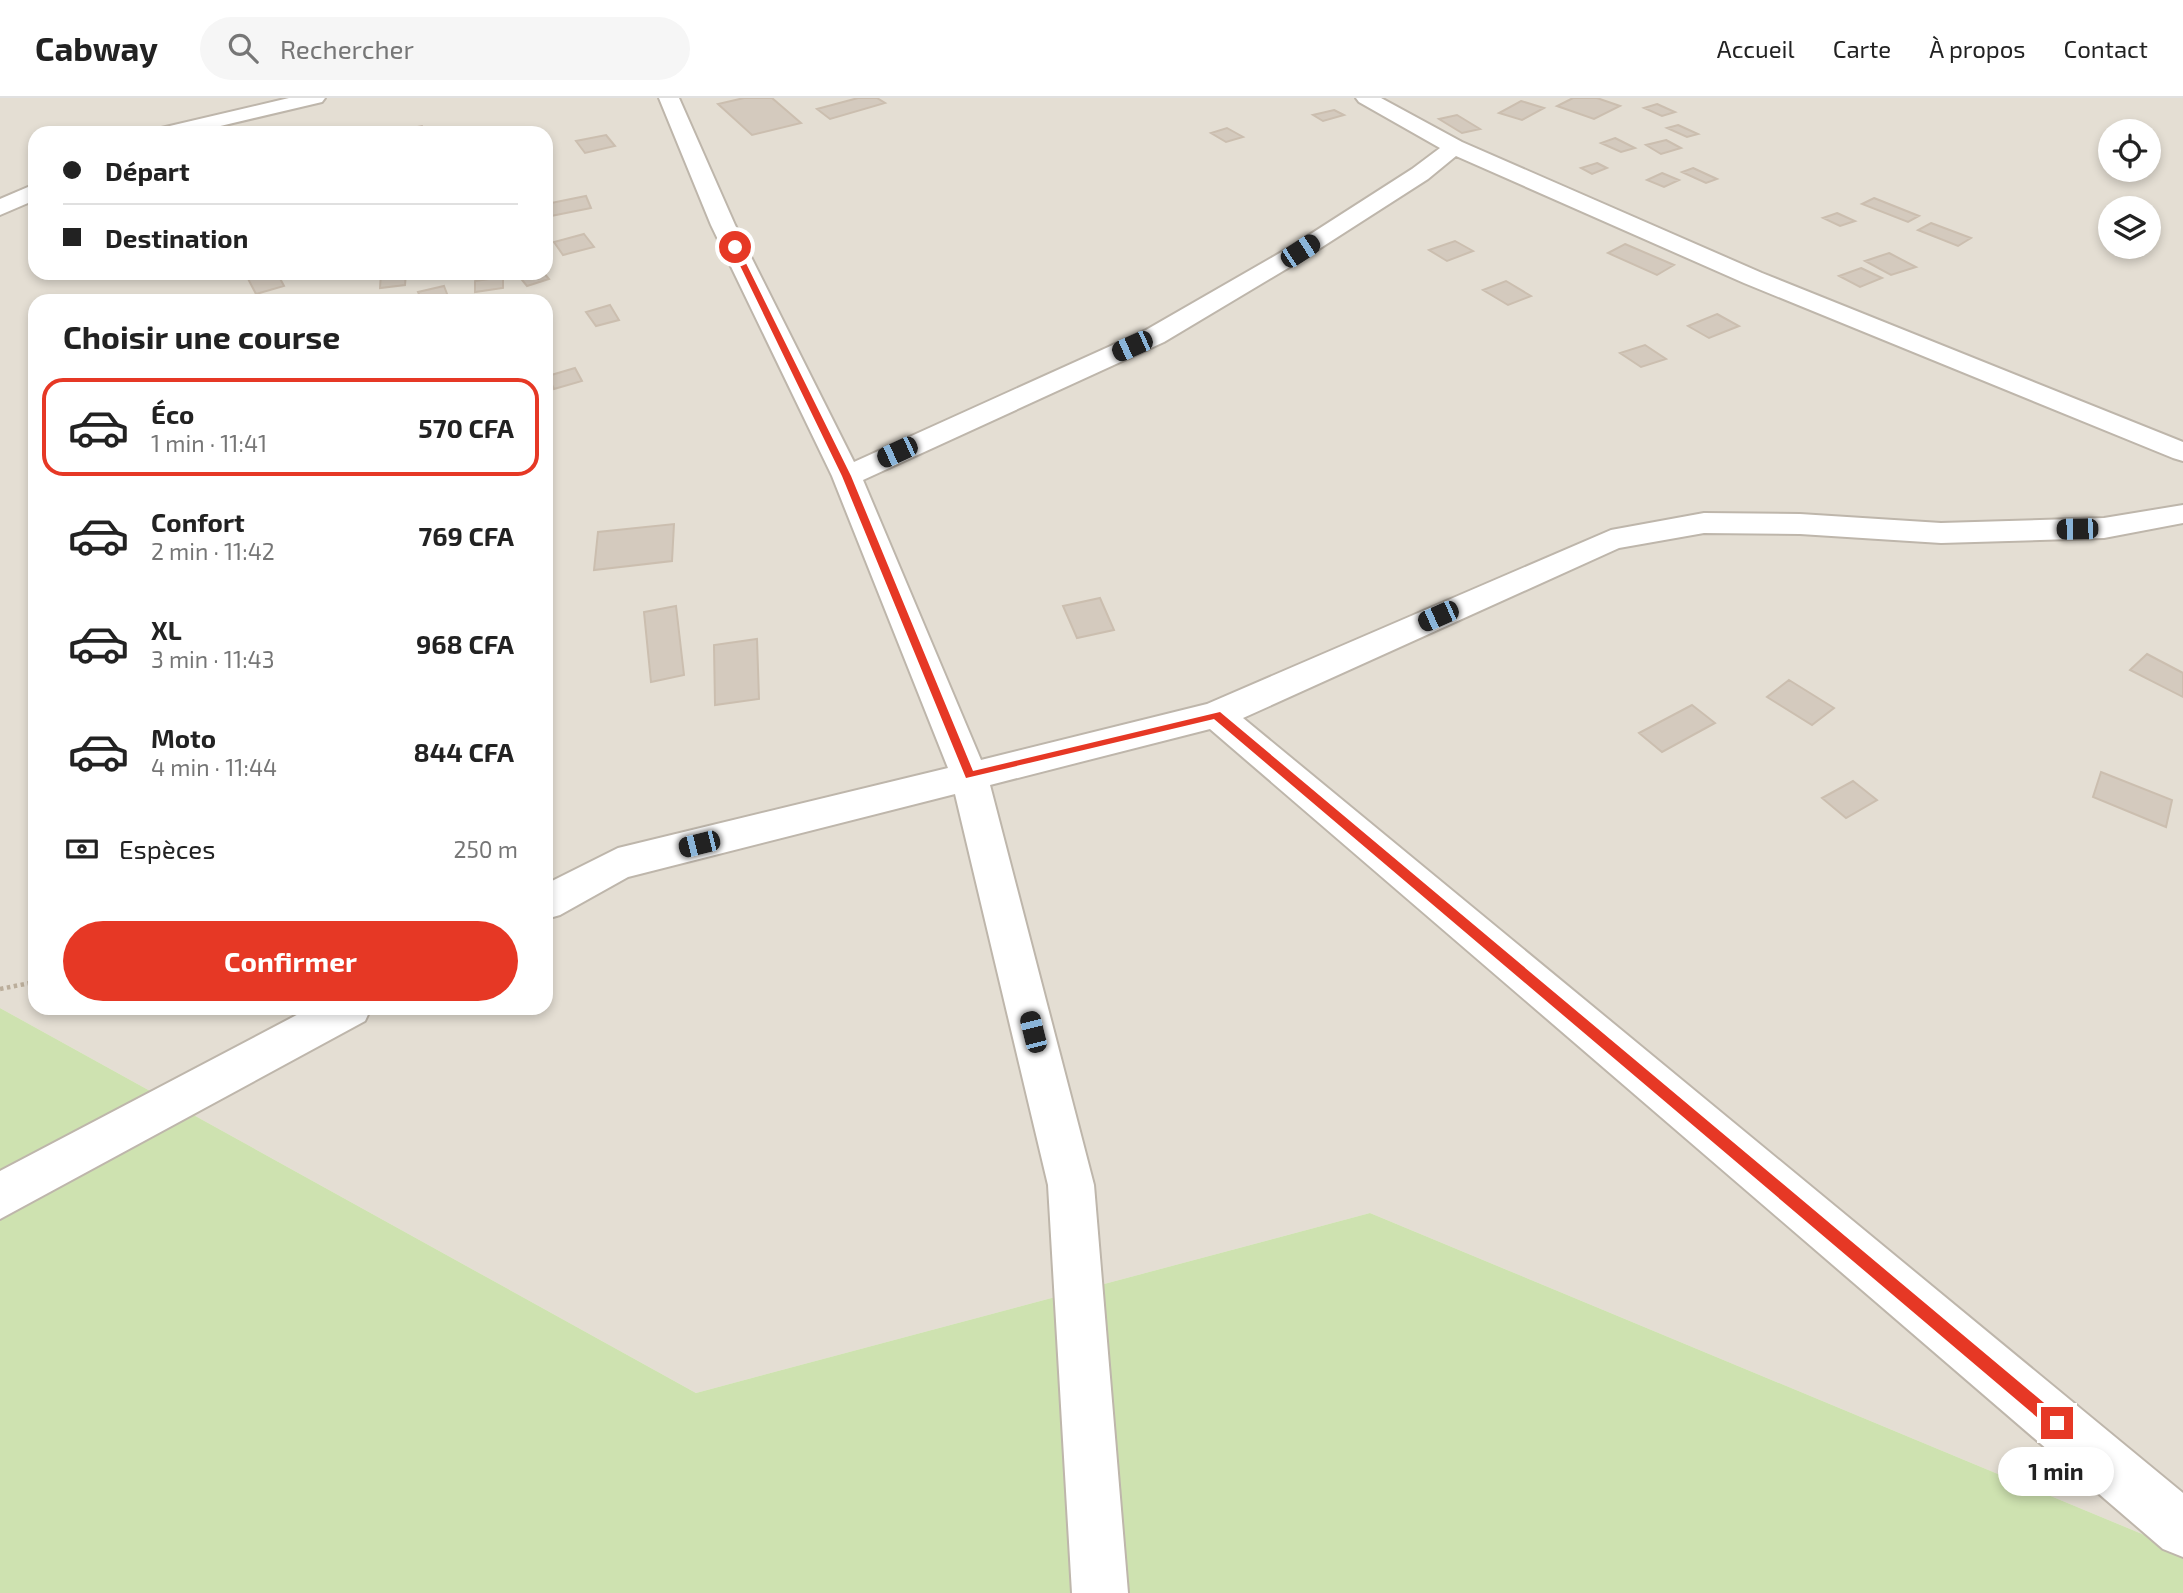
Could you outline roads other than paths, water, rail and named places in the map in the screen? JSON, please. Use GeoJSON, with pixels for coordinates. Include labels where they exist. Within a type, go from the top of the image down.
{"type":"FeatureCollection","features":[{"type":"Feature","properties":{"kind":"street"},"geometry":{"type":"LineString","coordinates":[[194,126],[315,98]]}},
{"type":"Feature","properties":{"kind":"street"},"geometry":{"type":"LineString","coordinates":[[670,98],[723,225],[847,476],[970,775],[1072,1185],[1100,1593]]}},
{"type":"Feature","properties":{"kind":"street"},"geometry":{"type":"LineString","coordinates":[[1366,98],[1454,147],[1753,278],[2183,452]]}},
{"type":"Feature","properties":{"kind":"street"},"geometry":{"type":"LineString","coordinates":[[847,476],[1155,336],[1300,251],[1420,174],[1454,147]]}},
{"type":"Feature","properties":{"kind":"street"},"geometry":{"type":"LineString","coordinates":[[0,208],[28,194]]}},
{"type":"Feature","properties":{"kind":"street"},"geometry":{"type":"LineString","coordinates":[[553,899],[618,864],[1216,715],[1611,540],[1704,523],[1800,524],[1941,533],[2104,528],[2183,514]]}},
{"type":"Feature","properties":{"kind":"street"},"geometry":{"type":"LineString","coordinates":[[1216,715],[2183,1529]]}},
{"type":"Feature","properties":{"kind":"street"},"geometry":{"type":"LineString","coordinates":[[0,1196],[337,1015]]}}]}
